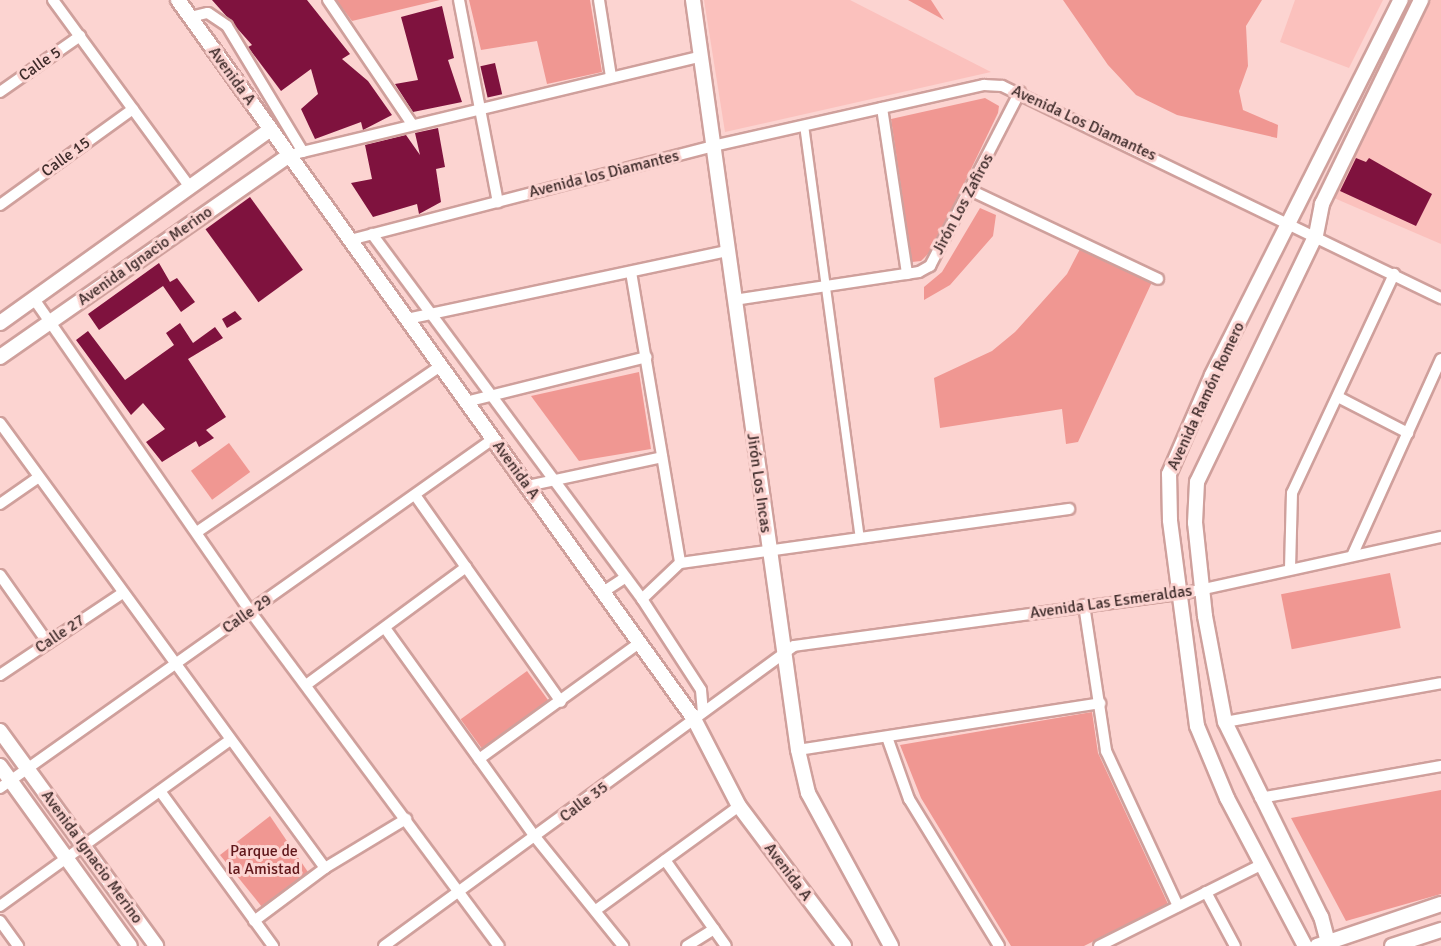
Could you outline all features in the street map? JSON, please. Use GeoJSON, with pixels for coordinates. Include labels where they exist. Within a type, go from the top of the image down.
{"type":"FeatureCollection","features":[{"type":"Feature","properties":{"kind":"street"},"geometry":{"type":"LineString","coordinates":[[53,0],[190,187]]}},
{"type":"Feature","properties":{"kind":"street","name":"Avenida A"},"geometry":{"type":"LineString","coordinates":[[178,0],[271,129],[296,154],[350,240],[638,644],[699,716],[739,806],[844,946]]}},
{"type":"Feature","properties":{"kind":"street"},"geometry":{"type":"LineString","coordinates":[[328,0],[412,124]]}},
{"type":"Feature","properties":{"kind":"street"},"geometry":{"type":"LineString","coordinates":[[350,240],[502,201],[480,107],[459,0]]}},
{"type":"Feature","properties":{"kind":"street"},"geometry":{"type":"LineString","coordinates":[[599,0],[611,77]]}},
{"type":"Feature","properties":{"kind":"street","name":"Jirón Los Incas"},"geometry":{"type":"LineString","coordinates":[[693,0],[701,56],[707,148],[727,251],[781,655],[798,750],[808,793],[891,946]]}},
{"type":"Feature","properties":{"kind":"street"},"geometry":{"type":"LineString","coordinates":[[1402,0],[1420,3]]}},
{"type":"Feature","properties":{"kind":"street","name":"Avenida Ramón Romero"},"geometry":{"type":"LineString","coordinates":[[1305,946],[1227,798],[1197,726],[1169,474],[1212,375],[1292,223],[1402,0]]}},
{"type":"Feature","properties":{"kind":"street","name":"Avenida Ramón Romero"},"geometry":{"type":"LineString","coordinates":[[1325,945],[1321,917],[1260,798],[1225,722],[1203,589],[1195,523],[1197,482],[1317,235],[1322,204],[1420,3]]}},
{"type":"Feature","properties":{"kind":"street"},"geometry":{"type":"LineString","coordinates":[[190,17],[208,13],[227,26],[296,154],[480,107],[701,56]]}},
{"type":"Feature","properties":{"kind":"street"},"geometry":{"type":"LineString","coordinates":[[1388,28],[1404,36]]}},
{"type":"Feature","properties":{"kind":"street","name":"Calle 5"},"geometry":{"type":"LineString","coordinates":[[1,89],[80,36]]}},
{"type":"Feature","properties":{"kind":"street","name":"Avenida Los Diamantes"},"geometry":{"type":"LineString","coordinates":[[707,148],[984,85],[1020,92],[1317,235],[1441,298]]}},
{"type":"Feature","properties":{"kind":"street","name":"Jirón Los Zafiros"},"geometry":{"type":"LineString","coordinates":[[734,300],[907,274],[930,266],[1020,92]]}},
{"type":"Feature","properties":{"kind":"street"},"geometry":{"type":"LineString","coordinates":[[882,108],[907,274]]}},
{"type":"Feature","properties":{"kind":"street","name":"Calle 15"},"geometry":{"type":"LineString","coordinates":[[0,205],[133,109]]}},
{"type":"Feature","properties":{"kind":"street"},"geometry":{"type":"LineString","coordinates":[[804,125],[860,537]]}},
{"type":"Feature","properties":{"kind":"street","name":"Avenida Ignacio Merino"},"geometry":{"type":"LineString","coordinates":[[0,323],[271,129]]}},
{"type":"Feature","properties":{"kind":"street","name":"Avenida los Diamantes"},"geometry":{"type":"LineString","coordinates":[[502,201],[707,148]]}},
{"type":"Feature","properties":{"kind":"street","name":"Avenida Ignacio Merino"},"geometry":{"type":"LineString","coordinates":[[0,357],[296,154]]}},
{"type":"Feature","properties":{"kind":"street"},"geometry":{"type":"LineString","coordinates":[[970,190],[1158,279]]}},
{"type":"Feature","properties":{"kind":"street"},"geometry":{"type":"LineString","coordinates":[[372,234],[489,396],[554,479],[642,599],[701,690],[699,716]]}},
{"type":"Feature","properties":{"kind":"street"},"geometry":{"type":"LineString","coordinates":[[407,319],[727,251]]}},
{"type":"Feature","properties":{"kind":"street"},"geometry":{"type":"LineString","coordinates":[[631,272],[680,563]]}},
{"type":"Feature","properties":{"kind":"street"},"geometry":{"type":"LineString","coordinates":[[1290,570],[1292,493],[1394,274]]}},
{"type":"Feature","properties":{"kind":"street"},"geometry":{"type":"LineString","coordinates":[[34,299],[250,611],[499,946]]}},
{"type":"Feature","properties":{"kind":"street"},"geometry":{"type":"LineString","coordinates":[[466,402],[645,357]]}},
{"type":"Feature","properties":{"kind":"street"},"geometry":{"type":"LineString","coordinates":[[1352,556],[1441,359]]}},
{"type":"Feature","properties":{"kind":"street"},"geometry":{"type":"LineString","coordinates":[[197,532],[440,366]]}},
{"type":"Feature","properties":{"kind":"street"},"geometry":{"type":"LineString","coordinates":[[1338,397],[1408,433]]}},
{"type":"Feature","properties":{"kind":"street"},"geometry":{"type":"LineString","coordinates":[[0,423],[36,479],[325,868]]}},
{"type":"Feature","properties":{"kind":"street","name":"Calle 29"},"geometry":{"type":"LineString","coordinates":[[5,784],[493,439]]}},
{"type":"Feature","properties":{"kind":"street"},"geometry":{"type":"LineString","coordinates":[[527,486],[662,457]]}},
{"type":"Feature","properties":{"kind":"street"},"geometry":{"type":"LineString","coordinates":[[0,504],[36,479]]}},
{"type":"Feature","properties":{"kind":"street"},"geometry":{"type":"LineString","coordinates":[[415,495],[561,702]]}},
{"type":"Feature","properties":{"kind":"street"},"geometry":{"type":"LineString","coordinates":[[642,599],[680,563],[1069,509]]}},
{"type":"Feature","properties":{"kind":"street","name":"Avenida Las Esmeraldas"},"geometry":{"type":"LineString","coordinates":[[781,655],[794,646],[1084,605],[1181,594],[1441,537]]}},
{"type":"Feature","properties":{"kind":"street"},"geometry":{"type":"LineString","coordinates":[[306,685],[466,567]]}},
{"type":"Feature","properties":{"kind":"street"},"geometry":{"type":"LineString","coordinates":[[0,575],[48,643]]}},
{"type":"Feature","properties":{"kind":"street"},"geometry":{"type":"LineString","coordinates":[[603,592],[626,577]]}},
{"type":"Feature","properties":{"kind":"street","name":"Calle 27"},"geometry":{"type":"LineString","coordinates":[[0,675],[121,594]]}},
{"type":"Feature","properties":{"kind":"street"},"geometry":{"type":"LineString","coordinates":[[1084,605],[1106,752],[1178,906]]}},
{"type":"Feature","properties":{"kind":"street"},"geometry":{"type":"LineString","coordinates":[[384,628],[536,838],[623,946]]}},
{"type":"Feature","properties":{"kind":"street"},"geometry":{"type":"LineString","coordinates":[[479,759],[561,702],[638,644]]}},
{"type":"Feature","properties":{"kind":"street","name":"Calle 35"},"geometry":{"type":"LineString","coordinates":[[384,946],[536,838],[781,655]]}},
{"type":"Feature","properties":{"kind":"street"},"geometry":{"type":"LineString","coordinates":[[1225,722],[1441,683]]}},
{"type":"Feature","properties":{"kind":"street"},"geometry":{"type":"LineString","coordinates":[[798,750],[1100,703]]}},
{"type":"Feature","properties":{"kind":"street","name":"Avenida Ignacio Merino"},"geometry":{"type":"LineString","coordinates":[[0,731],[156,946]]}},
{"type":"Feature","properties":{"kind":"street"},"geometry":{"type":"LineString","coordinates":[[887,737],[909,799],[999,946]]}},
{"type":"Feature","properties":{"kind":"street"},"geometry":{"type":"LineString","coordinates":[[0,906],[230,740]]}},
{"type":"Feature","properties":{"kind":"street","name":"Avenida Ignacio Merino"},"geometry":{"type":"LineString","coordinates":[[0,766],[5,784],[67,859],[130,946]]}},
{"type":"Feature","properties":{"kind":"street"},"geometry":{"type":"LineString","coordinates":[[1260,798],[1441,766]]}},
{"type":"Feature","properties":{"kind":"street"},"geometry":{"type":"LineString","coordinates":[[160,791],[273,946]]}},
{"type":"Feature","properties":{"kind":"street"},"geometry":{"type":"LineString","coordinates":[[596,910],[739,806]]}},
{"type":"Feature","properties":{"kind":"street"},"geometry":{"type":"LineString","coordinates":[[254,921],[325,868],[406,819]]}},
{"type":"Feature","properties":{"kind":"street"},"geometry":{"type":"LineString","coordinates":[[665,860],[726,946]]}},
{"type":"Feature","properties":{"kind":"street"},"geometry":{"type":"LineString","coordinates":[[1099,946],[1263,864]]}},
{"type":"Feature","properties":{"kind":"street"},"geometry":{"type":"LineString","coordinates":[[1206,892],[1235,946]]}},
{"type":"Feature","properties":{"kind":"street"},"geometry":{"type":"LineString","coordinates":[[1325,945],[1441,904]]}},
{"type":"Feature","properties":{"kind":"street"},"geometry":{"type":"LineString","coordinates":[[0,921],[18,946]]}},
{"type":"Feature","properties":{"kind":"street"},"geometry":{"type":"LineString","coordinates":[[687,946],[714,929]]}},
{"type":"Feature","properties":{"kind":"street"},"geometry":{"type":"LineString","coordinates":[[1392,946],[1441,930]]}},
{"type":"Feature","properties":{"kind":"shaded area"},"geometry":{"type":"Polygon","coordinates":[[[704,0],[850,0],[991,72],[725,132],[704,0]]]}},
{"type":"Feature","properties":{"kind":"shaded area"},"geometry":{"type":"Polygon","coordinates":[[[1295,0],[1383,0],[1349,68],[1280,42],[1295,0]]]}},
{"type":"Feature","properties":{"kind":"shaded area"},"geometry":{"type":"Polygon","coordinates":[[[1428,0],[1441,0],[1441,244],[1334,198],[1428,0]]]}},
{"type":"Feature","properties":{"kind":"green space"},"geometry":{"type":"Polygon","coordinates":[[[336,0],[440,0],[352,21],[336,0]]]}},
{"type":"Feature","properties":{"kind":"green space"},"geometry":{"type":"Polygon","coordinates":[[[469,0],[590,0],[602,72],[547,84],[537,41],[481,50],[469,0]]]}},
{"type":"Feature","properties":{"kind":"green space"},"geometry":{"type":"Polygon","coordinates":[[[908,0],[931,0],[944,20],[908,0]]]}},
{"type":"Feature","properties":{"kind":"green space"},"geometry":{"type":"Polygon","coordinates":[[[1063,0],[1262,0],[1246,26],[1248,66],[1239,91],[1243,110],[1278,125],[1277,138],[1177,115],[1136,95],[1108,65],[1063,0]]]}},
{"type":"Feature","properties":{"kind":"green space"},"geometry":{"type":"Polygon","coordinates":[[[985,98],[999,106],[998,113],[932,250],[921,261],[912,262],[891,119],[985,98]]]}},
{"type":"Feature","properties":{"kind":"green space"},"geometry":{"type":"Polygon","coordinates":[[[980,208],[996,215],[993,236],[950,285],[924,300],[924,287],[942,272],[980,208]]]}},
{"type":"Feature","properties":{"kind":"green space"},"geometry":{"type":"Polygon","coordinates":[[[1080,249],[1152,282],[1078,442],[1066,444],[1062,409],[940,428],[934,378],[992,351],[1015,332],[1067,274],[1080,249]]]}},
{"type":"Feature","properties":{"kind":"green space"},"geometry":{"type":"Polygon","coordinates":[[[639,372],[651,449],[579,461],[531,396],[639,372]]]}},
{"type":"Feature","properties":{"kind":"green space"},"geometry":{"type":"Polygon","coordinates":[[[229,443],[250,472],[212,500],[191,471],[229,443]]]}},
{"type":"Feature","properties":{"kind":"green space"},"geometry":{"type":"Polygon","coordinates":[[[1390,573],[1401,628],[1292,649],[1281,594],[1390,573]]]}},
{"type":"Feature","properties":{"kind":"green space"},"geometry":{"type":"Polygon","coordinates":[[[527,671],[549,701],[482,749],[461,719],[527,671]]]}},
{"type":"Feature","properties":{"kind":"green space"},"geometry":{"type":"Polygon","coordinates":[[[1092,712],[1098,753],[1168,904],[1084,946],[1011,946],[921,798],[900,745],[1092,712]]]}},
{"type":"Feature","properties":{"kind":"green space"},"geometry":{"type":"Polygon","coordinates":[[[1441,790],[1441,894],[1346,921],[1291,818],[1441,790]]]}},
{"type":"Feature","properties":{"kind":"green space","name":"Parque de la Amistad"},"geometry":{"type":"Polygon","coordinates":[[[270,816],[310,875],[262,907],[220,855],[270,816]]]}},
{"type":"Feature","properties":{"kind":"building"},"geometry":{"type":"Polygon","coordinates":[[[212,0],[307,0],[350,54],[342,59],[368,81],[392,115],[363,130],[361,122],[315,139],[301,109],[318,94],[311,69],[281,91],[248,47],[252,45],[212,0]]]}},
{"type":"Feature","properties":{"kind":"building"},"geometry":{"type":"Polygon","coordinates":[[[442,6],[454,58],[448,60],[462,102],[413,112],[395,84],[418,80],[401,17],[442,6]]]}},
{"type":"Feature","properties":{"kind":"building"},"geometry":{"type":"Polygon","coordinates":[[[495,63],[502,94],[488,98],[480,66],[495,63]]]}},
{"type":"Feature","properties":{"kind":"building"},"geometry":{"type":"Polygon","coordinates":[[[438,128],[445,167],[436,169],[441,202],[419,214],[417,204],[373,217],[351,183],[372,179],[365,145],[406,135],[420,155],[415,133],[438,128]]]}},
{"type":"Feature","properties":{"kind":"building"},"geometry":{"type":"Polygon","coordinates":[[[1356,158],[1366,162],[1369,158],[1432,194],[1416,226],[1340,191],[1356,158]]]}},
{"type":"Feature","properties":{"kind":"building"},"geometry":{"type":"Polygon","coordinates":[[[250,197],[303,270],[258,302],[206,229],[250,197]]]}},
{"type":"Feature","properties":{"kind":"building"},"geometry":{"type":"Polygon","coordinates":[[[159,263],[170,282],[177,278],[195,302],[181,312],[163,286],[99,330],[88,314],[159,263]]]}},
{"type":"Feature","properties":{"kind":"building"},"geometry":{"type":"Polygon","coordinates":[[[235,311],[242,319],[227,328],[222,319],[235,311]]]}},
{"type":"Feature","properties":{"kind":"building"},"geometry":{"type":"Polygon","coordinates":[[[180,323],[193,343],[215,327],[223,338],[188,359],[226,417],[206,430],[214,438],[199,447],[196,441],[162,462],[146,442],[165,429],[143,403],[131,415],[76,340],[88,331],[125,380],[174,345],[166,333],[180,323]]]}}]}
